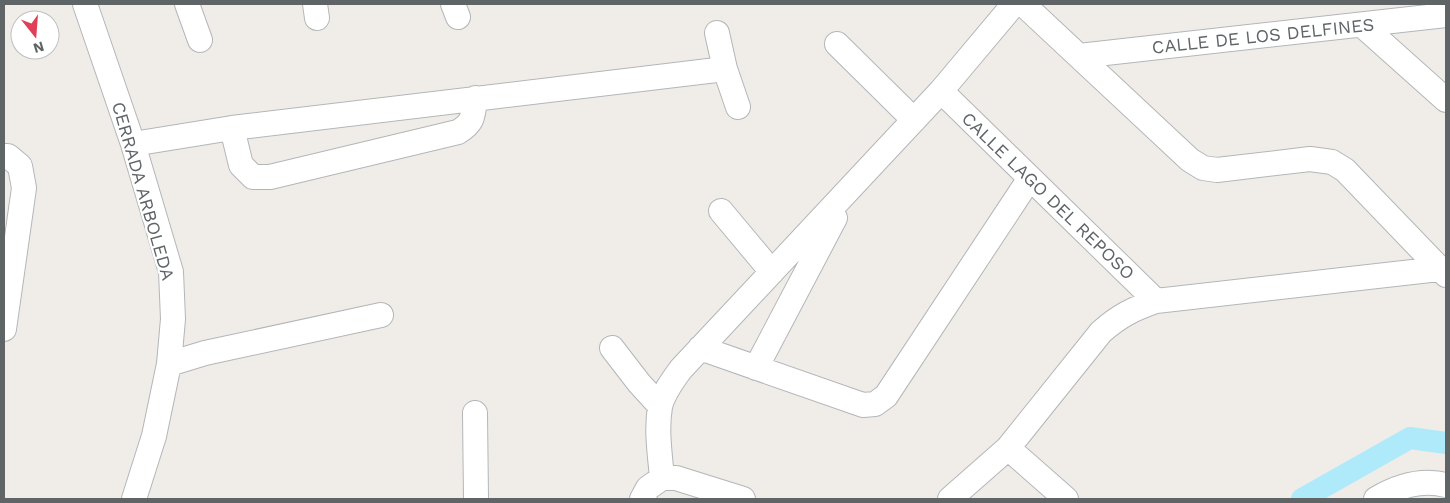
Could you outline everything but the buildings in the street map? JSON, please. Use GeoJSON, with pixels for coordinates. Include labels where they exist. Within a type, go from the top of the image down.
{"type":"FeatureCollection","features":[{"type":"Feature","properties":{"kind":"street","name":"CERRADA ARBOLEDA"},"geometry":{"type":"LineString","coordinates":[[85,4],[133,144],[171,272],[173,319],[169,364],[154,436],[134,499]]}},
{"type":"Feature","properties":{"kind":"street"},"geometry":{"type":"LineString","coordinates":[[186,4],[200,40]]}},
{"type":"Feature","properties":{"kind":"street"},"geometry":{"type":"LineString","coordinates":[[662,478],[658,441],[660,406],[669,387],[681,369],[941,91],[1014,4]]}},
{"type":"Feature","properties":{"kind":"street"},"geometry":{"type":"LineString","coordinates":[[1023,4],[1190,160],[1204,168],[1217,170],[1310,159],[1332,162],[1345,170],[1443,272]]}},
{"type":"Feature","properties":{"kind":"street","name":"CALLE DE LOS DELFINES"},"geometry":{"type":"LineString","coordinates":[[1079,56],[1446,15]]}},
{"type":"Feature","properties":{"kind":"street"},"geometry":{"type":"LineString","coordinates":[[1362,25],[1446,100]]}},
{"type":"Feature","properties":{"kind":"street"},"geometry":{"type":"LineString","coordinates":[[717,33],[738,107]]}},
{"type":"Feature","properties":{"kind":"street"},"geometry":{"type":"LineString","coordinates":[[837,44],[914,120]]}},
{"type":"Feature","properties":{"kind":"street"},"geometry":{"type":"LineString","coordinates":[[133,144],[232,128],[726,69]]}},
{"type":"Feature","properties":{"kind":"street","name":"CALLE LAGO DEL REPOSO"},"geometry":{"type":"LineString","coordinates":[[941,91],[1156,301]]}},
{"type":"Feature","properties":{"kind":"street"},"geometry":{"type":"LineString","coordinates":[[232,128],[241,166],[253,177],[270,177],[458,132],[468,126],[471,121],[475,98]]}},
{"type":"Feature","properties":{"kind":"street"},"geometry":{"type":"LineString","coordinates":[[4,156],[8,156],[20,166],[24,188],[4,329]]}},
{"type":"Feature","properties":{"kind":"street"},"geometry":{"type":"LineString","coordinates":[[700,348],[862,405],[875,404],[886,396],[1030,178]]}},
{"type":"Feature","properties":{"kind":"street"},"geometry":{"type":"LineString","coordinates":[[756,368],[848,192]]}},
{"type":"Feature","properties":{"kind":"street"},"geometry":{"type":"LineString","coordinates":[[721,211],[772,272]]}},
{"type":"Feature","properties":{"kind":"street"},"geometry":{"type":"LineString","coordinates":[[950,499],[1008,448],[1101,332],[1118,317],[1137,307],[1156,301],[1443,272]]}},
{"type":"Feature","properties":{"kind":"street"},"geometry":{"type":"LineString","coordinates":[[169,364],[205,353],[381,315]]}},
{"type":"Feature","properties":{"kind":"street"},"geometry":{"type":"LineString","coordinates":[[612,348],[639,383],[660,406]]}},
{"type":"Feature","properties":{"kind":"street"},"geometry":{"type":"LineString","coordinates":[[475,413],[476,499]]}},
{"type":"Feature","properties":{"kind":"street"},"geometry":{"type":"LineString","coordinates":[[1008,448],[1066,499]]}},
{"type":"Feature","properties":{"kind":"street"},"geometry":{"type":"LineString","coordinates":[[642,499],[648,488],[662,478],[676,478],[744,499]]}},
{"type":"Feature","properties":{"kind":"street"},"geometry":{"type":"LineString","coordinates":[[1376,499],[1408,484],[1432,481],[1446,485]]}},
{"type":"Feature","properties":{"kind":"waterway"},"geometry":{"type":"LineString","coordinates":[[1302,499],[1410,438],[1446,443]]}}]}
